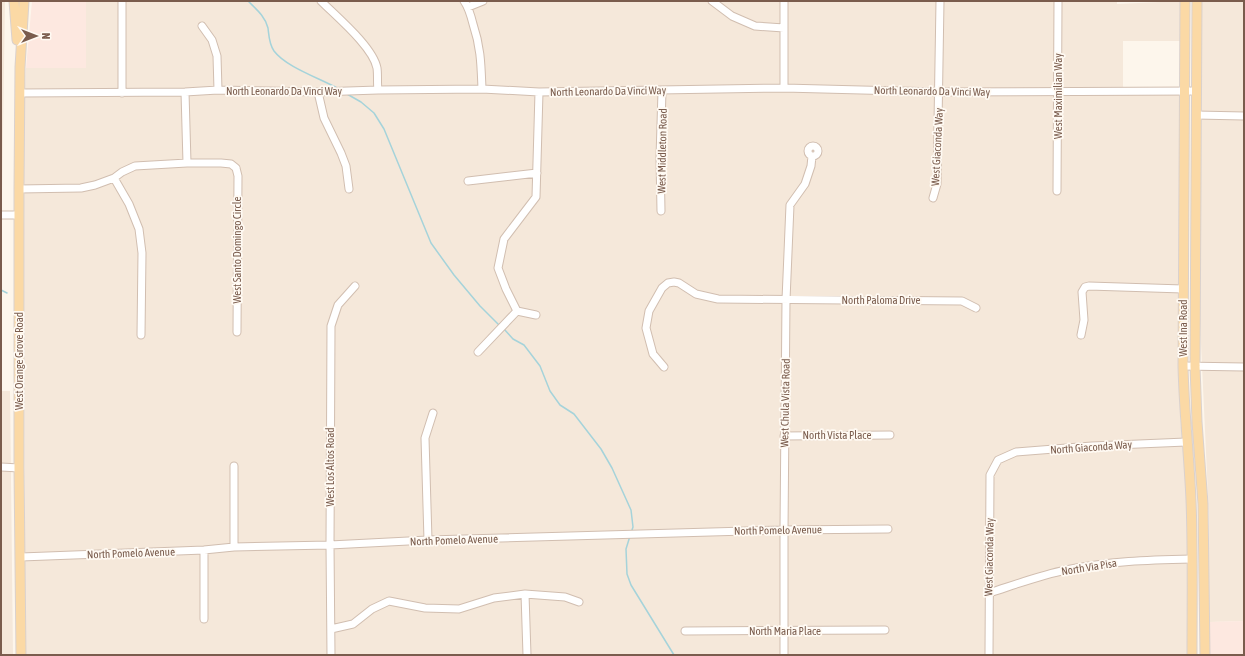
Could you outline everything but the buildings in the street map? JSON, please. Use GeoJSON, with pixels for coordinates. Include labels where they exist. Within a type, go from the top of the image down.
{"type":"FeatureCollection","features":[{"type":"Feature","properties":{"kind":"main road","name":"West Orange Grove Road"},"geometry":{"type":"LineString","coordinates":[[14,1],[20,67]]}},
{"type":"Feature","properties":{"kind":"main road","name":"West Orange Grove Road"},"geometry":{"type":"LineString","coordinates":[[21,655],[19,189],[20,67],[24,1]]}},
{"type":"Feature","properties":{"kind":"main road","name":"West Ina Road"},"geometry":{"type":"LineString","coordinates":[[1185,1],[1183,366],[1186,442],[1191,499],[1192,655]]}},
{"type":"Feature","properties":{"kind":"main road","name":"West Ina Road"},"geometry":{"type":"LineString","coordinates":[[1197,1],[1195,366],[1197,422],[1203,504],[1205,655]]}},
{"type":"Feature","properties":{"kind":"street"},"geometry":{"type":"LineString","coordinates":[[122,1],[122,93]]}},
{"type":"Feature","properties":{"kind":"street"},"geometry":{"type":"LineString","coordinates":[[321,1],[372,55],[377,68],[378,90]]}},
{"type":"Feature","properties":{"kind":"street"},"geometry":{"type":"LineString","coordinates":[[482,89],[479,42],[466,4],[483,1]]}},
{"type":"Feature","properties":{"kind":"street"},"geometry":{"type":"LineString","coordinates":[[712,1],[732,16],[755,26],[784,28]]}},
{"type":"Feature","properties":{"kind":"street"},"geometry":{"type":"LineString","coordinates":[[784,1],[784,88]]}},
{"type":"Feature","properties":{"kind":"street","name":"West Giaconda Way"},"geometry":{"type":"LineString","coordinates":[[933,198],[937,184],[940,1]]}},
{"type":"Feature","properties":{"kind":"street","name":"West Maximilian Way"},"geometry":{"type":"LineString","coordinates":[[1057,191],[1058,1]]}},
{"type":"Feature","properties":{"kind":"street"},"geometry":{"type":"LineString","coordinates":[[202,26],[212,40],[217,56],[218,90]]}},
{"type":"Feature","properties":{"kind":"street","name":"North Leonardo Da Vinci Way"},"geometry":{"type":"LineString","coordinates":[[20,93],[122,93],[218,90],[318,92],[482,89],[539,92],[784,88],[939,92],[1197,91]]}},
{"type":"Feature","properties":{"kind":"street","name":"West Middleton Road"},"geometry":{"type":"LineString","coordinates":[[661,211],[660,158],[662,91]]}},
{"type":"Feature","properties":{"kind":"street"},"geometry":{"type":"LineString","coordinates":[[19,189],[81,188],[114,178],[122,172],[135,166],[188,163],[185,92]]}},
{"type":"Feature","properties":{"kind":"street"},"geometry":{"type":"LineString","coordinates":[[318,92],[324,118],[342,153],[346,166],[348,189]]}},
{"type":"Feature","properties":{"kind":"street"},"geometry":{"type":"LineString","coordinates":[[517,311],[498,268],[504,239],[536,197],[538,173],[539,92]]}},
{"type":"Feature","properties":{"kind":"street"},"geometry":{"type":"LineString","coordinates":[[1196,115],[1244,116]]}},
{"type":"Feature","properties":{"kind":"street","name":"West Chula Vista Road"},"geometry":{"type":"LineString","coordinates":[[784,655],[784,436],[786,300],[790,205],[805,184],[811,166],[812,156]]}},
{"type":"Feature","properties":{"kind":"street","name":"West Santo Domingo Circle"},"geometry":{"type":"LineString","coordinates":[[188,163],[228,164],[237,167],[236,332]]}},
{"type":"Feature","properties":{"kind":"street"},"geometry":{"type":"LineString","coordinates":[[468,181],[538,173]]}},
{"type":"Feature","properties":{"kind":"street"},"geometry":{"type":"LineString","coordinates":[[114,178],[129,204],[139,229],[142,253],[141,335]]}},
{"type":"Feature","properties":{"kind":"street"},"geometry":{"type":"LineString","coordinates":[[1,215],[19,215]]}},
{"type":"Feature","properties":{"kind":"street","name":"North Paloma Drive"},"geometry":{"type":"LineString","coordinates":[[664,367],[653,354],[646,328],[649,311],[658,294],[668,283],[676,279],[696,294],[718,299],[962,301],[976,308]]}},
{"type":"Feature","properties":{"kind":"street","name":"West Los Altos Road"},"geometry":{"type":"LineString","coordinates":[[331,655],[331,326],[338,305],[355,286]]}},
{"type":"Feature","properties":{"kind":"street"},"geometry":{"type":"LineString","coordinates":[[1081,335],[1084,320],[1082,292],[1085,287],[1183,289]]}},
{"type":"Feature","properties":{"kind":"street"},"geometry":{"type":"LineString","coordinates":[[517,311],[536,315]]}},
{"type":"Feature","properties":{"kind":"street"},"geometry":{"type":"LineString","coordinates":[[478,352],[517,311]]}},
{"type":"Feature","properties":{"kind":"street"},"geometry":{"type":"LineString","coordinates":[[1183,366],[1244,367]]}},
{"type":"Feature","properties":{"kind":"street"},"geometry":{"type":"LineString","coordinates":[[428,540],[425,438],[433,413]]}},
{"type":"Feature","properties":{"kind":"street","name":"North Vista Place"},"geometry":{"type":"LineString","coordinates":[[784,436],[890,435]]}},
{"type":"Feature","properties":{"kind":"street","name":"North Giaconda Way"},"geometry":{"type":"LineString","coordinates":[[998,460],[1016,452],[1092,446],[1186,442]]}},
{"type":"Feature","properties":{"kind":"street","name":"West Giaconda Way"},"geometry":{"type":"LineString","coordinates":[[989,655],[990,474],[998,460]]}},
{"type":"Feature","properties":{"kind":"street"},"geometry":{"type":"LineString","coordinates":[[234,466],[234,546]]}},
{"type":"Feature","properties":{"kind":"street"},"geometry":{"type":"LineString","coordinates":[[1,467],[19,468]]}},
{"type":"Feature","properties":{"kind":"street","name":"North Pomelo Avenue"},"geometry":{"type":"LineString","coordinates":[[20,557],[204,550],[234,546],[330,545],[428,540],[784,530],[888,529]]}},
{"type":"Feature","properties":{"kind":"street"},"geometry":{"type":"LineString","coordinates":[[204,550],[204,619]]}},
{"type":"Feature","properties":{"kind":"street","name":"North Via Pisa"},"geometry":{"type":"LineString","coordinates":[[989,593],[1064,570],[1084,566],[1130,561],[1192,559]]}},
{"type":"Feature","properties":{"kind":"street"},"geometry":{"type":"LineString","coordinates":[[331,629],[353,624],[372,609],[389,601],[425,608],[459,609],[494,598],[525,594],[565,597],[579,602]]}},
{"type":"Feature","properties":{"kind":"street"},"geometry":{"type":"LineString","coordinates":[[525,594],[527,655]]}},
{"type":"Feature","properties":{"kind":"street","name":"North Maria Place"},"geometry":{"type":"LineString","coordinates":[[685,631],[885,630]]}},
{"type":"Feature","properties":{"kind":"shaded area"},"geometry":{"type":"Polygon","coordinates":[[[1,1],[5,1],[1,261],[1,1]]]}},
{"type":"Feature","properties":{"kind":"shaded area"},"geometry":{"type":"Polygon","coordinates":[[[32,1],[86,1],[86,68],[26,68],[32,1]]]}},
{"type":"Feature","properties":{"kind":"shaded area"},"geometry":{"type":"Polygon","coordinates":[[[86,1],[1117,1],[1117,4],[1181,1],[1181,41],[1123,41],[1123,94],[1179,95],[1180,417],[1189,530],[1188,655],[25,655],[24,119],[26,68],[86,68],[86,1]]]}},
{"type":"Feature","properties":{"kind":"shaded area"},"geometry":{"type":"Polygon","coordinates":[[[1202,1],[1244,1],[1244,621],[1209,622],[1209,517],[1200,322],[1202,1]]]}},
{"type":"Feature","properties":{"kind":"shaded area"},"geometry":{"type":"Polygon","coordinates":[[[1,391],[10,391],[13,655],[1,655],[1,391]]]}},
{"type":"Feature","properties":{"kind":"shaded area"},"geometry":{"type":"Polygon","coordinates":[[[1244,621],[1244,655],[1210,655],[1209,622],[1244,621]]]}},
{"type":"Feature","properties":{"kind":"waterway"},"geometry":{"type":"LineString","coordinates":[[248,1],[265,20],[271,46],[279,57],[294,67],[337,88]]}},
{"type":"Feature","properties":{"kind":"waterway"},"geometry":{"type":"LineString","coordinates":[[347,94],[361,102],[374,113],[384,129],[431,243],[454,275],[480,306],[499,325]]}},
{"type":"Feature","properties":{"kind":"waterway"},"geometry":{"type":"LineString","coordinates":[[1,290],[7,293]]}},
{"type":"Feature","properties":{"kind":"waterway"},"geometry":{"type":"LineString","coordinates":[[504,329],[513,339],[524,345],[540,366],[550,391],[560,405],[574,414],[601,449],[612,468],[631,510],[633,527],[631,533]]}},
{"type":"Feature","properties":{"kind":"waterway"},"geometry":{"type":"LineString","coordinates":[[630,536],[626,549],[627,574],[631,585],[674,655]]}}]}
